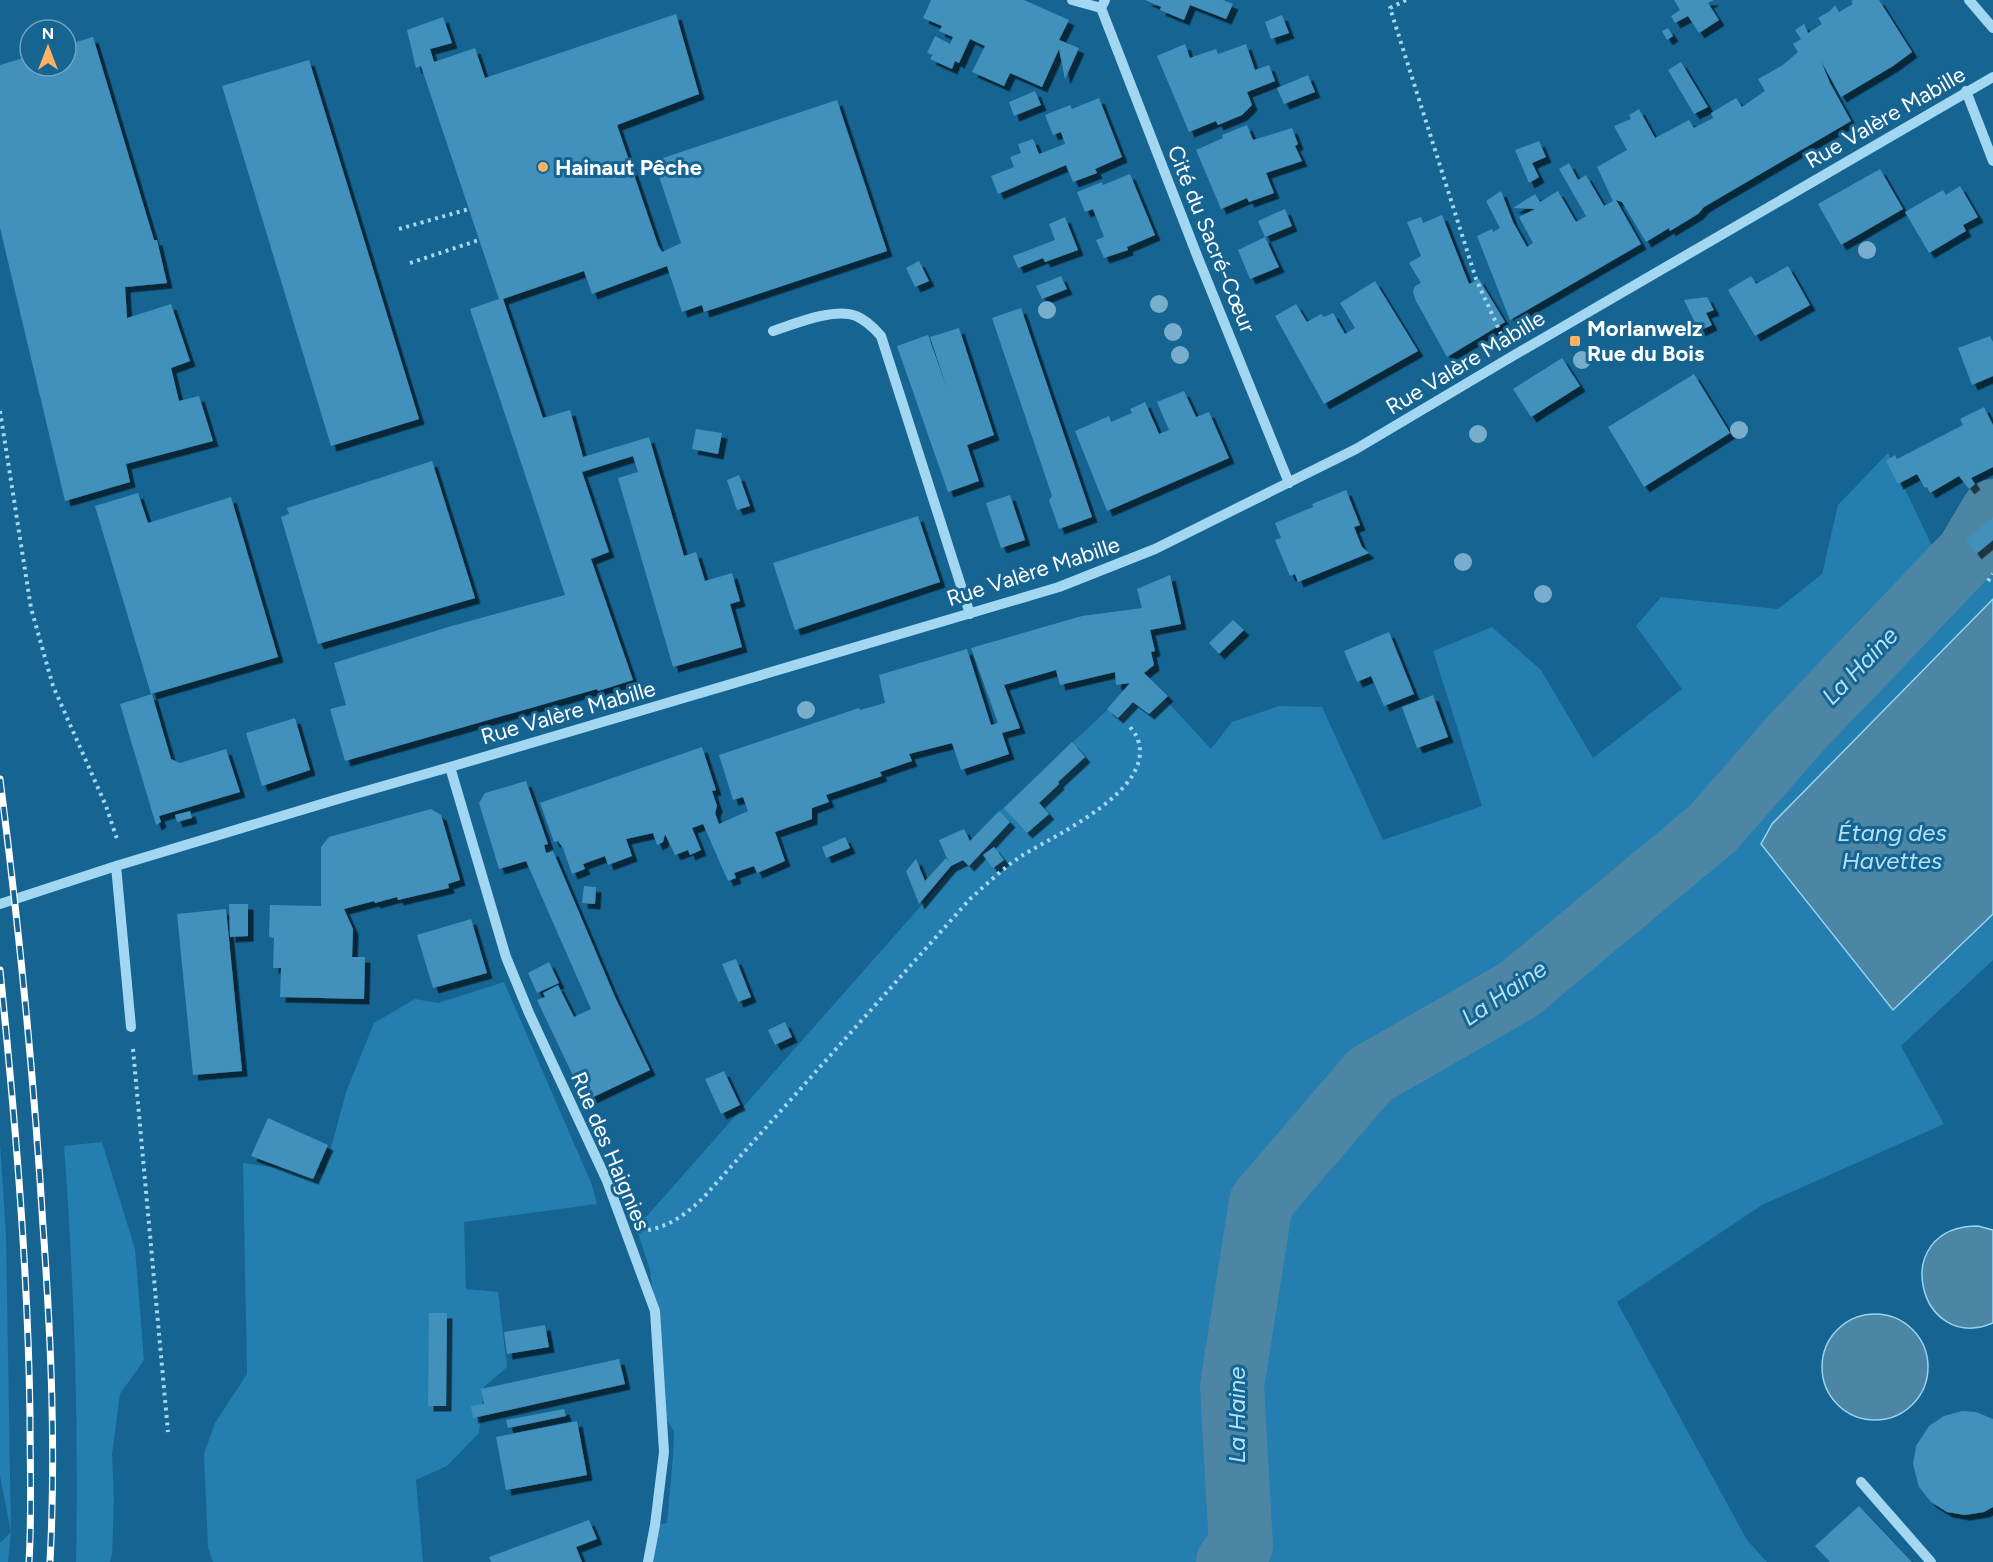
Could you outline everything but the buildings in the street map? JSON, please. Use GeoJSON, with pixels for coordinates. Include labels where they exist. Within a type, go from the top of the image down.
{"type":"FeatureCollection","features":[{"type":"Feature","properties":{"kind":"street","name":"Cité du Sacré-Cœur"},"geometry":{"type":"LineString","coordinates":[[1072,0],[1103,4],[1198,258],[1289,483]]}},
{"type":"Feature","properties":{"kind":"street"},"geometry":{"type":"LineString","coordinates":[[1969,0],[1993,28]]}},
{"type":"Feature","properties":{"kind":"street","name":"Rue Valère Mabille"},"geometry":{"type":"LineString","coordinates":[[0,904],[338,799],[1059,587],[1155,549],[1356,449],[1993,77]]}},
{"type":"Feature","properties":{"kind":"street"},"geometry":{"type":"LineString","coordinates":[[1966,91],[1993,161]]}},
{"type":"Feature","properties":{"kind":"street"},"geometry":{"type":"LineString","coordinates":[[773,331],[841,313],[854,315],[868,323],[881,336],[970,614]]}},
{"type":"Feature","properties":{"kind":"street","name":"Rue des Haignies"},"geometry":{"type":"LineString","coordinates":[[450,767],[506,957],[529,1013],[607,1181],[655,1311],[664,1452],[648,1562]]}},
{"type":"Feature","properties":{"kind":"street"},"geometry":{"type":"LineString","coordinates":[[120,865],[132,1027]]}},
{"type":"Feature","properties":{"kind":"street"},"geometry":{"type":"LineString","coordinates":[[1861,1482],[1931,1562]]}},
{"type":"Feature","properties":{"kind":"path"},"geometry":{"type":"LineString","coordinates":[[1406,0],[1390,8],[1476,279],[1511,357]]}},
{"type":"Feature","properties":{"kind":"path"},"geometry":{"type":"LineString","coordinates":[[399,229],[469,209]]}},
{"type":"Feature","properties":{"kind":"path"},"geometry":{"type":"LineString","coordinates":[[410,263],[479,240]]}},
{"type":"Feature","properties":{"kind":"path"},"geometry":{"type":"LineString","coordinates":[[0,411],[31,608],[53,686],[106,806],[120,865]]}},
{"type":"Feature","properties":{"kind":"path"},"geometry":{"type":"LineString","coordinates":[[1988,581],[1993,574]]}},
{"type":"Feature","properties":{"kind":"path"},"geometry":{"type":"LineString","coordinates":[[627,1234],[659,1228],[684,1216],[703,1198],[970,899],[1020,857],[1110,802],[1137,770],[1140,757],[1138,740],[1128,725]]}},
{"type":"Feature","properties":{"kind":"path"},"geometry":{"type":"LineString","coordinates":[[132,1027],[168,1432]]}},
{"type":"Feature","properties":{"kind":"shaded area"},"geometry":{"type":"Polygon","coordinates":[[[1888,453],[1931,544],[1993,516],[1993,960],[1901,1046],[1944,1124],[1762,1205],[1617,1302],[1747,1540],[1767,1562],[648,1562],[655,1525],[667,1523],[674,1431],[661,1412],[655,1311],[650,1270],[633,1218],[646,1217],[957,865],[997,814],[1124,694],[1153,686],[1211,749],[1232,722],[1279,706],[1322,707],[1383,840],[1482,806],[1433,651],[1492,627],[1541,670],[1593,758],[1682,689],[1636,626],[1661,597],[1778,609],[1822,574],[1838,505],[1888,453]]]}},
{"type":"Feature","properties":{"kind":"shaded area"},"geometry":{"type":"Polygon","coordinates":[[[504,982],[592,1185],[597,1204],[464,1222],[466,1289],[498,1292],[507,1367],[484,1387],[479,1433],[447,1466],[416,1480],[423,1562],[213,1562],[208,1548],[204,1454],[215,1423],[247,1374],[243,1163],[324,1174],[346,1092],[374,1023],[415,999],[438,1003],[504,982]]]}},
{"type":"Feature","properties":{"kind":"shaded area"},"geometry":{"type":"Polygon","coordinates":[[[102,1142],[135,1249],[144,1360],[120,1394],[112,1454],[114,1499],[110,1562],[76,1562],[75,1354],[64,1146],[102,1142]]]}},
{"type":"Feature","properties":{"kind":"shaded area"},"geometry":{"type":"Polygon","coordinates":[[[0,1144],[6,1234],[11,1532],[0,1476],[0,1144]]]}},
{"type":"Feature","properties":{"kind":"shaded area"},"geometry":{"type":"Polygon","coordinates":[[[11,1532],[8,1562],[0,1562],[0,1543],[11,1532]]]}},
{"type":"Feature","properties":{"kind":"water","name":"Étang des Havettes"},"geometry":{"type":"Polygon","coordinates":[[[1993,599],[1993,914],[1893,1010],[1761,844],[1772,824],[1993,599]]]}},
{"type":"Feature","properties":{"kind":"water"},"geometry":{"type":"Polygon","coordinates":[[[1978,1226],[1993,1230],[1993,1323],[1967,1328],[1946,1321],[1931,1306],[1923,1286],[1923,1265],[1931,1246],[1949,1231],[1978,1226]]]}},
{"type":"Feature","properties":{"kind":"water"},"geometry":{"type":"Polygon","coordinates":[[[1875,1314],[1895,1318],[1912,1330],[1924,1347],[1928,1367],[1924,1387],[1912,1404],[1895,1416],[1875,1420],[1855,1416],[1838,1404],[1826,1387],[1822,1367],[1826,1347],[1838,1330],[1855,1318],[1875,1314]]]}},
{"type":"Feature","properties":{"kind":"waterway","name":"La Haine"},"geometry":{"type":"LineString","coordinates":[[1228,1562],[1241,1546],[1232,1386],[1261,1202],[1370,1075],[1518,990],[1712,829],[1797,732],[1968,553],[1993,511]]}},
{"type":"Feature","properties":{"kind":"railway"},"geometry":{"type":"LineString","coordinates":[[0,779],[25,1002],[46,1268],[53,1436],[50,1562]]}},
{"type":"Feature","properties":{"kind":"railway"},"geometry":{"type":"LineString","coordinates":[[0,970],[16,1137],[27,1304],[31,1507],[29,1562]]}},
{"type":"Feature","properties":{"kind":"place","name":"Hainaut Pêche"},"geometry":{"type":"Point","coordinates":[543,167]}},
{"type":"Feature","properties":{"kind":"place","name":"Morlanwelz Rue du Bois"},"geometry":{"type":"Point","coordinates":[1575,341]}}]}
